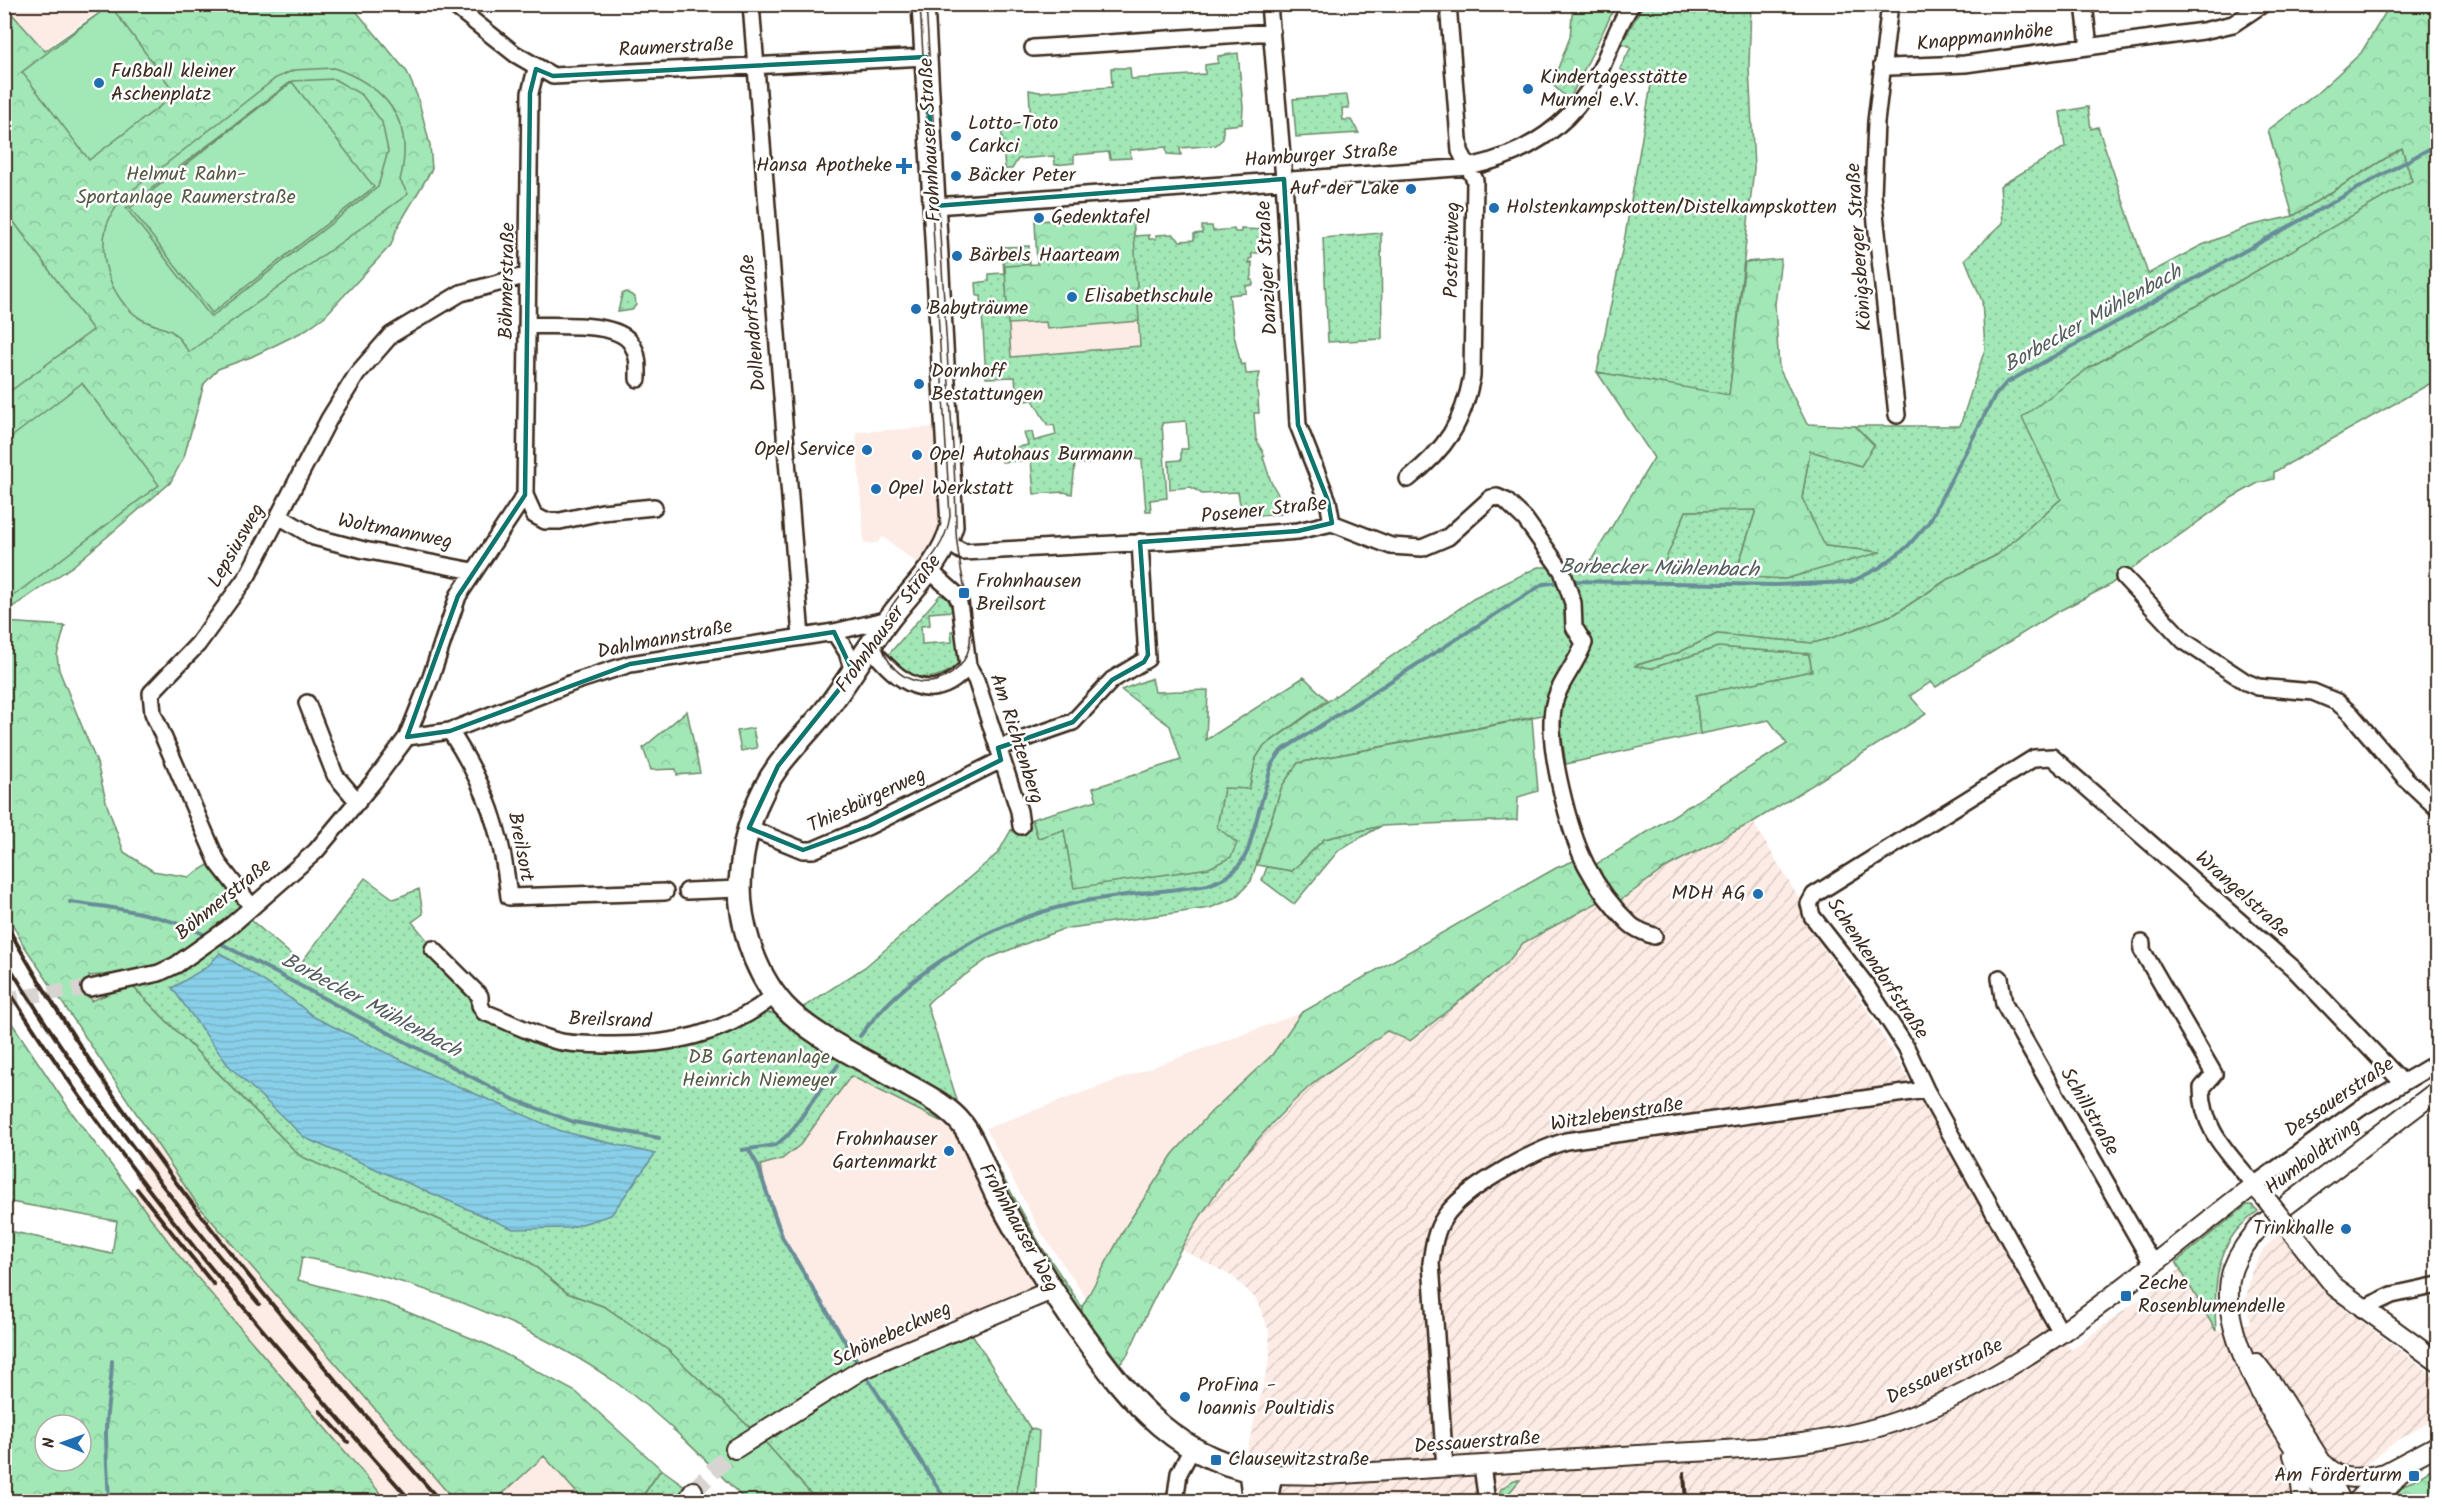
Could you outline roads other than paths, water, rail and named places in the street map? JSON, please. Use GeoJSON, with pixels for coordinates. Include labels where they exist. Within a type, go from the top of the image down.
{"type":"FeatureCollection","features":[{"type":"Feature","properties":{"kind":"main road","name":"Frohnhauser Straße"},"geometry":{"type":"LineString","coordinates":[[775,995],[750,944],[740,889],[749,828],[766,787],[778,766],[827,709],[889,619],[929,570],[947,542],[953,518],[923,4]]}},
{"type":"Feature","properties":{"kind":"main road","name":"Frohnhauser Weg"},"geometry":{"type":"LineString","coordinates":[[775,995],[786,1008],[810,1027],[942,1105],[962,1125],[995,1193],[1052,1290],[1129,1396],[1192,1449],[1260,1473]]}},
{"type":"Feature","properties":{"kind":"main road"},"geometry":{"type":"LineString","coordinates":[[1254,1502],[1260,1473]]}},
{"type":"Feature","properties":{"kind":"main road"},"geometry":{"type":"LineString","coordinates":[[1260,1473],[1266,1502]]}},
{"type":"Feature","properties":{"kind":"street","name":"Raumerstraße"},"geometry":{"type":"LineString","coordinates":[[452,4],[536,69],[553,76],[926,57]]}},
{"type":"Feature","properties":{"kind":"street","name":"Dollendorfstraße"},"geometry":{"type":"LineString","coordinates":[[751,4],[801,637]]}},
{"type":"Feature","properties":{"kind":"street","name":"Danziger Straße"},"geometry":{"type":"LineString","coordinates":[[1269,4],[1284,179],[1299,425],[1328,501],[1332,523]]}},
{"type":"Feature","properties":{"kind":"street","name":"Postreitweg"},"geometry":{"type":"LineString","coordinates":[[1408,479],[1440,451],[1466,405],[1472,376],[1475,180],[1460,151],[1448,4]]}},
{"type":"Feature","properties":{"kind":"street","name":"Hamburger Straße"},"geometry":{"type":"LineString","coordinates":[[935,206],[1469,167],[1512,155],[1543,139],[1575,111],[1589,92],[1632,4]]}},
{"type":"Feature","properties":{"kind":"street","name":"Königsberger Straße"},"geometry":{"type":"LineString","coordinates":[[1890,4],[1876,122],[1873,195],[1897,415]]}},
{"type":"Feature","properties":{"kind":"street"},"geometry":{"type":"LineString","coordinates":[[2084,4],[2089,47]]}},
{"type":"Feature","properties":{"kind":"street","name":"Knappmannhöhe"},"geometry":{"type":"LineString","coordinates":[[1882,65],[1890,67],[1965,64],[2218,28],[2233,24],[2263,4]]}},
{"type":"Feature","properties":{"kind":"street"},"geometry":{"type":"LineString","coordinates":[[1033,48],[1272,32]]}},
{"type":"Feature","properties":{"kind":"street","name":"Böhmerstraße"},"geometry":{"type":"LineString","coordinates":[[90,988],[159,973],[206,945],[316,851],[358,802],[407,737],[431,677],[448,620],[473,571],[525,495],[530,93],[536,69]]}},
{"type":"Feature","properties":{"kind":"street","name":"Lepsiusweg"},"geometry":{"type":"LineString","coordinates":[[252,908],[218,863],[153,713],[151,693],[198,644],[225,610],[248,575],[329,419],[357,374],[391,334],[461,293],[528,275]]}},
{"type":"Feature","properties":{"kind":"street"},"geometry":{"type":"LineString","coordinates":[[528,325],[598,327],[623,336],[631,342],[635,352],[638,379]]}},
{"type":"Feature","properties":{"kind":"street"},"geometry":{"type":"LineString","coordinates":[[525,495],[534,515],[545,521],[560,521],[602,512],[654,507]]}},
{"type":"Feature","properties":{"kind":"street","name":"Posener Straße"},"geometry":{"type":"LineString","coordinates":[[947,542],[963,552],[1298,531],[1332,523],[1391,546],[1422,548],[1448,537],[1491,498],[1497,497],[1506,501],[1525,519],[1562,572],[1573,603],[1574,627],[1584,643],[1562,682],[1553,709],[1554,747],[1560,782],[1577,844],[1587,866],[1607,898],[1631,926],[1654,936]]}},
{"type":"Feature","properties":{"kind":"street","name":"Woltmannweg"},"geometry":{"type":"LineString","coordinates":[[279,516],[314,537],[364,550],[473,571]]}},
{"type":"Feature","properties":{"kind":"street","name":"Thiesbürgerweg"},"geometry":{"type":"LineString","coordinates":[[749,828],[803,850],[813,850],[869,826],[1000,754],[1073,722],[1112,680],[1147,659],[1140,542]]}},
{"type":"Feature","properties":{"kind":"street","name":"Am Richtenberg"},"geometry":{"type":"LineString","coordinates":[[929,570],[956,594],[960,602],[968,666],[976,680],[1019,811],[1021,826]]}},
{"type":"Feature","properties":{"kind":"street"},"geometry":{"type":"LineString","coordinates":[[2124,577],[2151,609],[2184,641],[2246,682],[2258,687],[2313,692],[2337,702],[2351,714],[2406,779],[2438,809]]}},
{"type":"Feature","properties":{"kind":"street","name":"Dahlmannstraße"},"geometry":{"type":"LineString","coordinates":[[407,737],[450,731],[606,670],[657,659],[834,632],[889,619]]}},
{"type":"Feature","properties":{"kind":"street"},"geometry":{"type":"LineString","coordinates":[[834,632],[847,652],[853,672]]}},
{"type":"Feature","properties":{"kind":"street","name":"Am Richtenberg"},"geometry":{"type":"LineString","coordinates":[[870,646],[894,675],[918,686],[931,687],[947,682],[968,666]]}},
{"type":"Feature","properties":{"kind":"street"},"geometry":{"type":"LineString","coordinates":[[307,703],[335,775],[358,802]]}},
{"type":"Feature","properties":{"kind":"street","name":"Breilsort"},"geometry":{"type":"LineString","coordinates":[[450,731],[468,757],[487,796],[501,842],[509,897],[665,892]]}},
{"type":"Feature","properties":{"kind":"street","name":"Wrangelstraße"},"geometry":{"type":"LineString","coordinates":[[2042,756],[2052,757],[2294,969],[2402,1082]]}},
{"type":"Feature","properties":{"kind":"street","name":"Schenkendorfstraße"},"geometry":{"type":"LineString","coordinates":[[2042,756],[1990,785],[1814,895],[1809,904],[1812,916],[1866,985],[1900,1038],[1926,1090],[2061,1333]]}},
{"type":"Feature","properties":{"kind":"street"},"geometry":{"type":"LineString","coordinates":[[687,891],[740,889]]}},
{"type":"Feature","properties":{"kind":"street"},"geometry":{"type":"LineString","coordinates":[[2142,943],[2142,950],[2214,1074],[2202,1088],[2202,1109],[2208,1125],[2335,1287],[2362,1309],[2438,1362]]}},
{"type":"Feature","properties":{"kind":"street","name":"Breilsrand"},"geometry":{"type":"LineString","coordinates":[[433,949],[480,996],[480,1005],[484,1012],[556,1041],[576,1044],[652,1045],[691,1039],[754,1011],[775,995]]}},
{"type":"Feature","properties":{"kind":"street","name":"Schillstraße"},"geometry":{"type":"LineString","coordinates":[[2000,978],[2004,1004],[2152,1263]]}},
{"type":"Feature","properties":{"kind":"street","name":"Dessauerstraße"},"geometry":{"type":"LineString","coordinates":[[1260,1473],[1314,1476],[1783,1447],[1885,1425],[1922,1412],[2017,1362],[2061,1333],[2254,1185],[2362,1107],[2438,1062]]}},
{"type":"Feature","properties":{"kind":"street","name":"Witzlebenstraße"},"geometry":{"type":"LineString","coordinates":[[1445,1468],[1431,1263],[1434,1241],[1443,1219],[1470,1193],[1541,1149],[1566,1142],[1926,1090]]}},
{"type":"Feature","properties":{"kind":"street","name":"Humboldtring"},"geometry":{"type":"LineString","coordinates":[[2327,1502],[2312,1471],[2288,1439],[2258,1385],[2229,1317],[2228,1292],[2233,1269],[2248,1240],[2260,1225],[2438,1090]]}},
{"type":"Feature","properties":{"kind":"street"},"geometry":{"type":"LineString","coordinates":[[2362,1309],[2392,1295],[2438,1286]]}},
{"type":"Feature","properties":{"kind":"street","name":"Schönebeckweg"},"geometry":{"type":"LineString","coordinates":[[735,1449],[861,1370],[1052,1290]]}},
{"type":"Feature","properties":{"kind":"street","name":"Humboldtring"},"geometry":{"type":"LineString","coordinates":[[2240,1343],[2273,1385],[2321,1461],[2342,1502]]}},
{"type":"Feature","properties":{"kind":"street"},"geometry":{"type":"LineString","coordinates":[[2288,1439],[2300,1477],[2304,1502]]}},
{"type":"Feature","properties":{"kind":"street"},"geometry":{"type":"LineString","coordinates":[[2321,1461],[2331,1471],[2350,1479],[2385,1473],[2438,1445]]}},
{"type":"Feature","properties":{"kind":"street"},"geometry":{"type":"LineString","coordinates":[[1175,1502],[1179,1473],[1192,1449]]}},
{"type":"Feature","properties":{"kind":"street"},"geometry":{"type":"LineString","coordinates":[[2377,1502],[2408,1462]]}},
{"type":"Feature","properties":{"kind":"street"},"geometry":{"type":"LineString","coordinates":[[1482,1466],[1486,1502]]}},
{"type":"Feature","properties":{"kind":"street"},"geometry":{"type":"LineString","coordinates":[[2356,1502],[2385,1473]]}},
{"type":"Feature","properties":{"kind":"water"},"geometry":{"type":"Polygon","coordinates":[[[220,953],[293,1000],[314,1017],[432,1075],[561,1131],[655,1154],[611,1215],[569,1228],[513,1229],[305,1138],[228,1065],[172,988],[207,967],[220,953]]]}},
{"type":"Feature","properties":{"kind":"waterway","name":"Borbecker Mühlenbach"},"geometry":{"type":"LineString","coordinates":[[1570,581],[1775,585],[1851,582],[1879,568],[1907,547],[1929,522],[1994,397],[2006,383],[2438,144]]}},
{"type":"Feature","properties":{"kind":"waterway","name":"Borbecker Mühlenbach"},"geometry":{"type":"LineString","coordinates":[[860,1036],[880,1012],[928,970],[954,952],[1012,923],[1072,904],[1208,885],[1227,876],[1237,868],[1248,850],[1272,764],[1281,751],[1543,584],[1562,582]]}},
{"type":"Feature","properties":{"kind":"waterway","name":"Borbecker Mühlenbach"},"geometry":{"type":"LineString","coordinates":[[70,902],[159,917],[209,937]]}},
{"type":"Feature","properties":{"kind":"waterway","name":"Borbecker Mühlenbach"},"geometry":{"type":"LineString","coordinates":[[218,942],[515,1100],[574,1122],[659,1138]]}},
{"type":"Feature","properties":{"kind":"waterway","name":"Borbecker Mühlenbach"},"geometry":{"type":"LineString","coordinates":[[742,1150],[776,1145],[790,1133],[838,1065]]}},
{"type":"Feature","properties":{"kind":"waterway"},"geometry":{"type":"LineString","coordinates":[[749,1150],[757,1164],[783,1239],[859,1364]]}},
{"type":"Feature","properties":{"kind":"waterway"},"geometry":{"type":"LineString","coordinates":[[109,1502],[106,1431],[112,1361]]}},
{"type":"Feature","properties":{"kind":"waterway"},"geometry":{"type":"LineString","coordinates":[[868,1379],[947,1502]]}},
{"type":"Feature","properties":{"kind":"tunnel"},"geometry":{"type":"LineString","coordinates":[[4,999],[90,988]]}},
{"type":"Feature","properties":{"kind":"tunnel"},"geometry":{"type":"LineString","coordinates":[[693,1491],[735,1449]]}},
{"type":"Feature","properties":{"kind":"tram line"},"geometry":{"type":"LineString","coordinates":[[920,4],[950,516],[946,533],[939,547],[890,609],[881,634],[884,653],[895,669],[911,679],[929,682],[945,678],[962,662],[969,648],[970,622],[957,543],[926,4]]}},
{"type":"Feature","properties":{"kind":"railway"},"geometry":{"type":"LineString","coordinates":[[4,921],[100,1076],[207,1223],[322,1364],[441,1502]]}},
{"type":"Feature","properties":{"kind":"railway"},"geometry":{"type":"LineString","coordinates":[[4,958],[62,1048],[125,1136],[190,1221],[259,1304]]}},
{"type":"Feature","properties":{"kind":"railway"},"geometry":{"type":"LineString","coordinates":[[4,983],[97,1120],[197,1251],[303,1378],[412,1502]]}},
{"type":"Feature","properties":{"kind":"railway"},"geometry":{"type":"LineString","coordinates":[[137,1189],[214,1285]]}},
{"type":"Feature","properties":{"kind":"railway"},"geometry":{"type":"LineString","coordinates":[[320,1411],[348,1442]]}},
{"type":"Feature","properties":{"kind":"railway"},"geometry":{"type":"LineString","coordinates":[[1684,1473],[1686,1502]]}},
{"type":"Feature","properties":{"kind":"place","name":"Fußball kleiner Aschenplatz"},"geometry":{"type":"Point","coordinates":[99,83]}},
{"type":"Feature","properties":{"kind":"place","name":"Kindertagesstätte Murmel e.V."},"geometry":{"type":"Point","coordinates":[1528,89]}},
{"type":"Feature","properties":{"kind":"place","name":"Lotto-Toto Carkci"},"geometry":{"type":"Point","coordinates":[956,136]}},
{"type":"Feature","properties":{"kind":"place","name":"Hansa Apotheke"},"geometry":{"type":"Point","coordinates":[904,166]}},
{"type":"Feature","properties":{"kind":"place","name":"Bäcker Peter"},"geometry":{"type":"Point","coordinates":[956,176]}},
{"type":"Feature","properties":{"kind":"place","name":"Auf der Lake"},"geometry":{"type":"Point","coordinates":[1411,189]}},
{"type":"Feature","properties":{"kind":"place","name":"Holstenkampskotten/Distelkampskotten"},"geometry":{"type":"Point","coordinates":[1494,208]}},
{"type":"Feature","properties":{"kind":"place","name":"Gedenktafel"},"geometry":{"type":"Point","coordinates":[1039,218]}},
{"type":"Feature","properties":{"kind":"place","name":"Bärbels Haarteam"},"geometry":{"type":"Point","coordinates":[957,256]}},
{"type":"Feature","properties":{"kind":"place","name":"Elisabethschule"},"geometry":{"type":"Point","coordinates":[1072,297]}},
{"type":"Feature","properties":{"kind":"place","name":"Babyträume"},"geometry":{"type":"Point","coordinates":[916,309]}},
{"type":"Feature","properties":{"kind":"place","name":"Dornhoff Bestattungen"},"geometry":{"type":"Point","coordinates":[919,384]}},
{"type":"Feature","properties":{"kind":"place","name":"Opel Service"},"geometry":{"type":"Point","coordinates":[867,450]}},
{"type":"Feature","properties":{"kind":"place","name":"Opel Autohaus Burmann"},"geometry":{"type":"Point","coordinates":[917,455]}},
{"type":"Feature","properties":{"kind":"place","name":"Opel Werkstatt"},"geometry":{"type":"Point","coordinates":[876,489]}},
{"type":"Feature","properties":{"kind":"place","name":"Frohnhausen Breilsort"},"geometry":{"type":"Point","coordinates":[964,593]}},
{"type":"Feature","properties":{"kind":"place","name":"MDH AG"},"geometry":{"type":"Point","coordinates":[1758,894]}},
{"type":"Feature","properties":{"kind":"place","name":"Frohnhauser Gartenmarkt"},"geometry":{"type":"Point","coordinates":[949,1151]}},
{"type":"Feature","properties":{"kind":"place","name":"Trinkhalle"},"geometry":{"type":"Point","coordinates":[2346,1229]}},
{"type":"Feature","properties":{"kind":"place","name":"Zeche Rosenblumendelle"},"geometry":{"type":"Point","coordinates":[2126,1296]}},
{"type":"Feature","properties":{"kind":"place","name":"ProFina - Ioannis Poultidis"},"geometry":{"type":"Point","coordinates":[1185,1397]}},
{"type":"Feature","properties":{"kind":"place","name":"Clausewitzstraße"},"geometry":{"type":"Point","coordinates":[1216,1460]}},
{"type":"Feature","properties":{"kind":"place","name":"Am Förderturm"},"geometry":{"type":"Point","coordinates":[2414,1476]}},
{"type":"Feature","properties":{"kind":"park label","name":"Helmut Rahn- Sportanlage Raumerstraße"},"geometry":{"type":"Point","coordinates":[186,186]}},
{"type":"Feature","properties":{"kind":"park label","name":"DB Gartenanlage Heinrich Niemeyer"},"geometry":{"type":"Point","coordinates":[759,1070]}}]}
